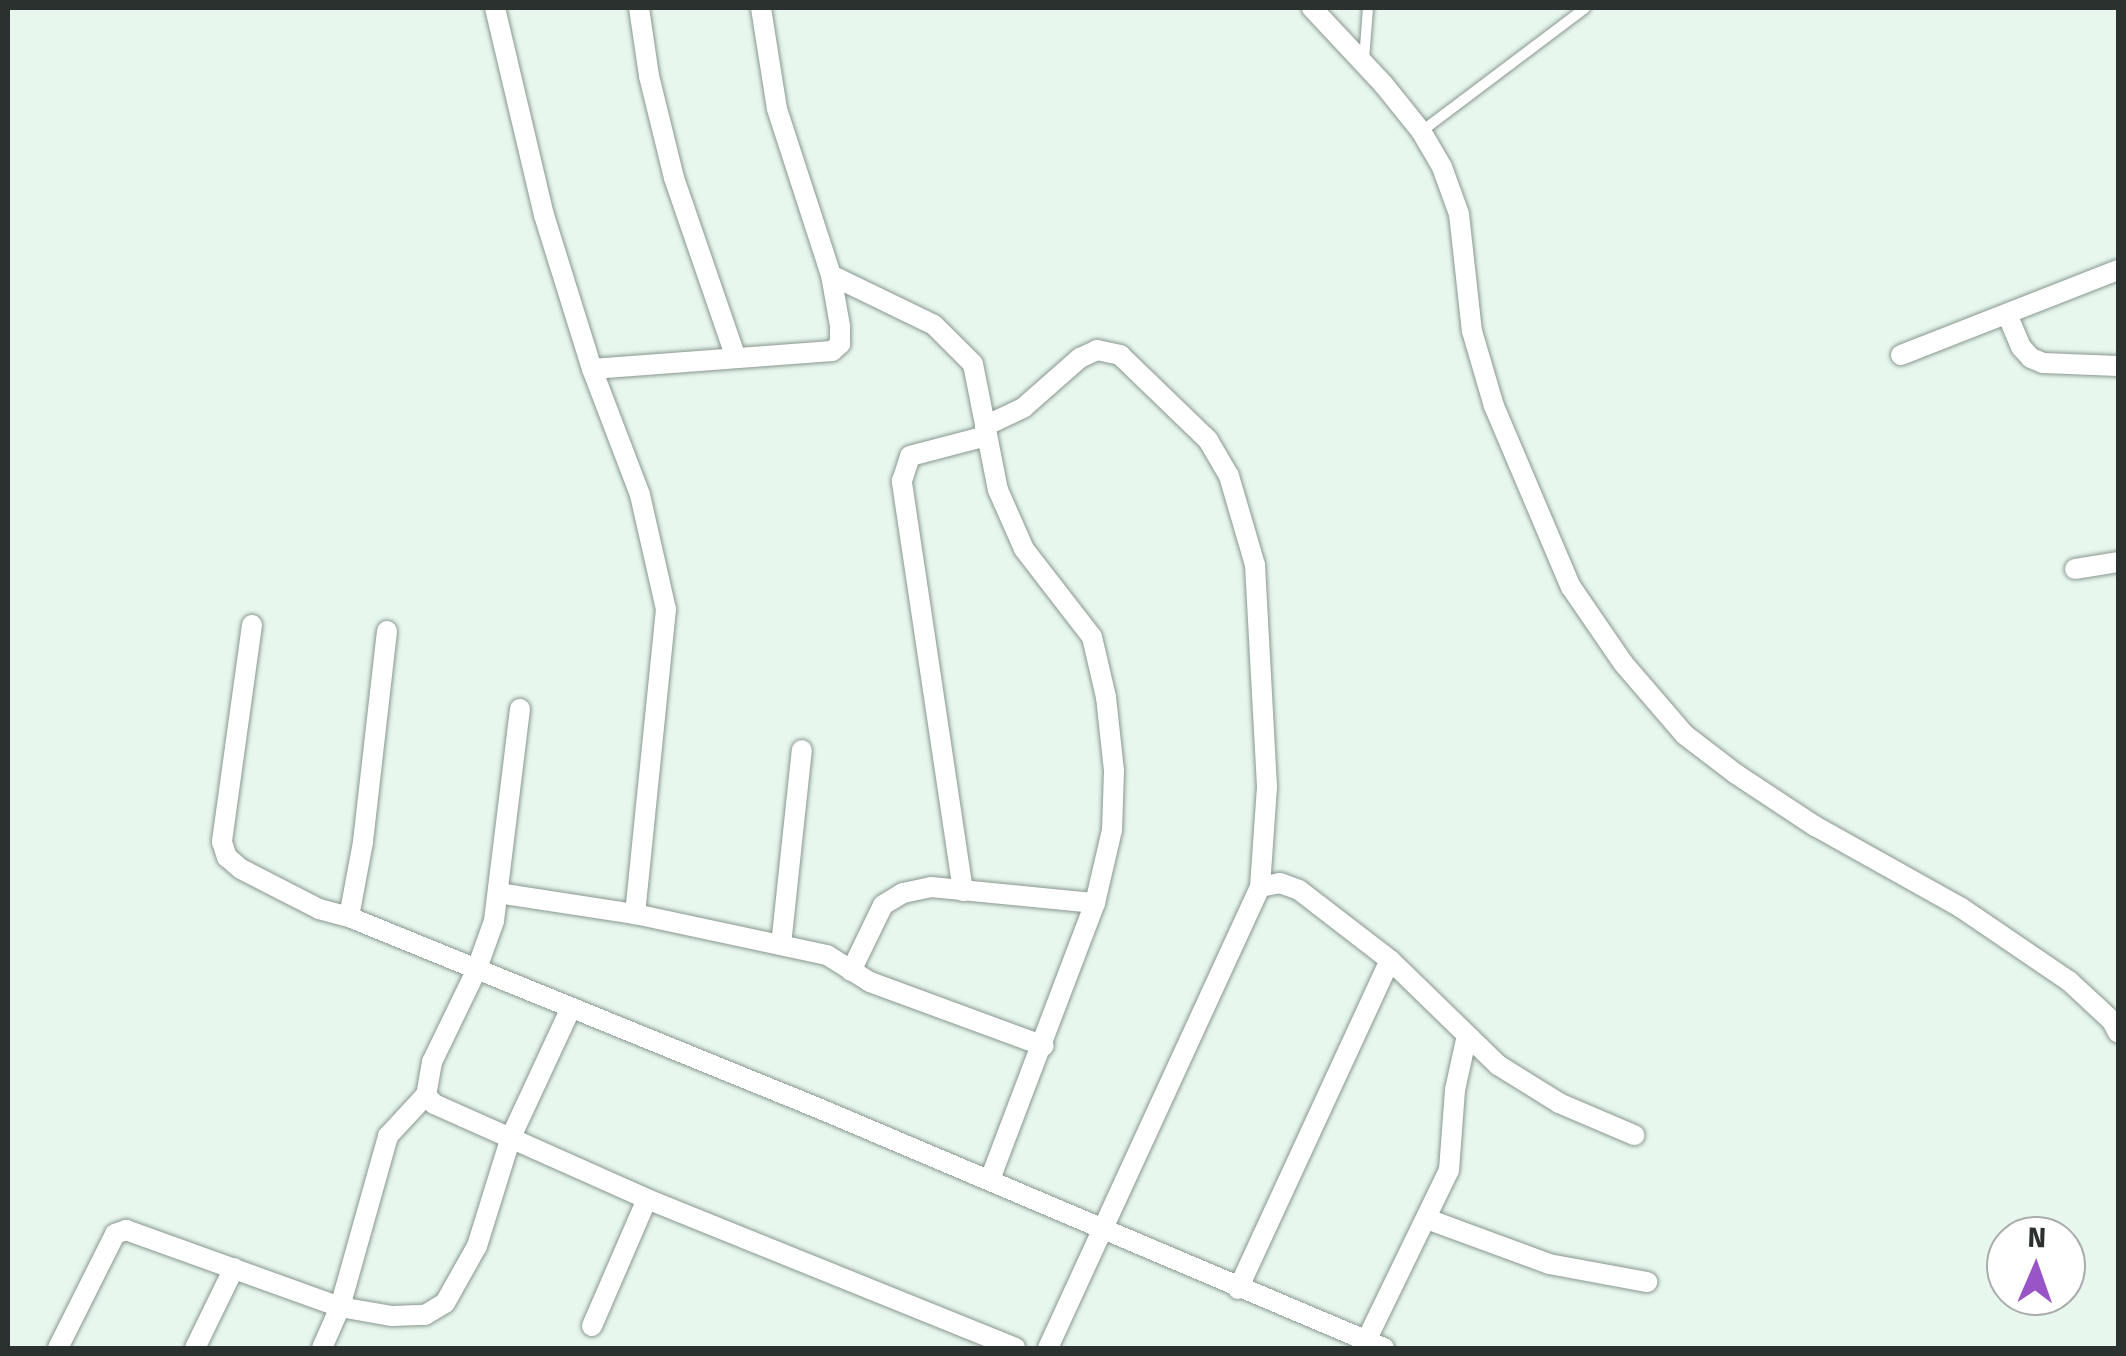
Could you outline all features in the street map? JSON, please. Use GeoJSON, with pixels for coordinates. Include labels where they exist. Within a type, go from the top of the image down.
{"type":"FeatureCollection","features":[{"type":"Feature","properties":{"kind":"street"},"geometry":{"type":"LineString","coordinates":[[495,8],[544,215],[592,369],[640,495],[666,608],[658,723],[636,914]]}},
{"type":"Feature","properties":{"kind":"street"},"geometry":{"type":"LineString","coordinates":[[639,8],[649,76],[674,178],[735,356]]}},
{"type":"Feature","properties":{"kind":"street"},"geometry":{"type":"LineString","coordinates":[[592,369],[832,351],[840,344],[832,275],[778,109],[761,8]]}},
{"type":"Feature","properties":{"kind":"street"},"geometry":{"type":"LineString","coordinates":[[1312,8],[1364,60],[1421,131],[1442,168],[1458,214],[1472,331],[1494,406],[1570,587],[1624,664],[1685,735],[1736,774],[1815,826],[1960,907],[2069,981],[2112,1021],[2118,1033]]}},
{"type":"Feature","properties":{"kind":"street"},"geometry":{"type":"LineString","coordinates":[[1900,355],[2118,270]]}},
{"type":"Feature","properties":{"kind":"street"},"geometry":{"type":"LineString","coordinates":[[832,275],[934,326],[974,364],[998,490],[1024,549],[1092,637],[1106,697],[1114,771],[1112,830],[1095,902],[1044,1046],[990,1180]]}},
{"type":"Feature","properties":{"kind":"street"},"geometry":{"type":"LineString","coordinates":[[2007,314],[2021,347],[2031,358],[2043,363],[2118,366]]}},
{"type":"Feature","properties":{"kind":"street"},"geometry":{"type":"LineString","coordinates":[[963,890],[903,467],[910,456],[985,431],[1022,408],[1080,358],[1106,350],[1120,354],[1215,452],[1244,515],[1255,565],[1267,787],[1260,887],[1048,1348]]}},
{"type":"Feature","properties":{"kind":"street"},"geometry":{"type":"LineString","coordinates":[[2075,568],[2118,562]]}},
{"type":"Feature","properties":{"kind":"street"},"geometry":{"type":"LineString","coordinates":[[252,626],[222,842],[227,856],[241,869],[319,909],[349,917],[990,1180],[1100,1231],[1375,1345],[1453,1152],[1455,1090],[1467,1035]]}},
{"type":"Feature","properties":{"kind":"street"},"geometry":{"type":"LineString","coordinates":[[349,917],[363,842],[387,631]]}},
{"type":"Feature","properties":{"kind":"street"},"geometry":{"type":"LineString","coordinates":[[322,1348],[340,1306],[388,1136],[426,1095],[432,1062],[476,972],[494,921],[520,709]]}},
{"type":"Feature","properties":{"kind":"street"},"geometry":{"type":"LineString","coordinates":[[781,945],[802,750]]}},
{"type":"Feature","properties":{"kind":"street"},"geometry":{"type":"LineString","coordinates":[[1260,887],[1280,884],[1300,890],[1390,960],[1498,1065],[1559,1103],[1634,1135]]}},
{"type":"Feature","properties":{"kind":"street"},"geometry":{"type":"LineString","coordinates":[[851,970],[883,906],[903,892],[931,887],[1095,902]]}},
{"type":"Feature","properties":{"kind":"street"},"geometry":{"type":"LineString","coordinates":[[498,893],[636,914],[827,955],[870,982],[1044,1046]]}},
{"type":"Feature","properties":{"kind":"street"},"geometry":{"type":"LineString","coordinates":[[1238,1289],[1390,960]]}},
{"type":"Feature","properties":{"kind":"street"},"geometry":{"type":"LineString","coordinates":[[58,1348],[115,1234],[126,1230],[340,1306],[392,1316],[424,1315],[445,1303],[477,1246],[512,1137],[570,1010]]}},
{"type":"Feature","properties":{"kind":"street"},"geometry":{"type":"LineString","coordinates":[[426,1095],[434,1104],[648,1199],[1015,1348]]}},
{"type":"Feature","properties":{"kind":"street"},"geometry":{"type":"LineString","coordinates":[[592,1326],[648,1199]]}},
{"type":"Feature","properties":{"kind":"street"},"geometry":{"type":"LineString","coordinates":[[1426,1218],[1549,1264],[1647,1282]]}},
{"type":"Feature","properties":{"kind":"street"},"geometry":{"type":"LineString","coordinates":[[195,1348],[234,1268]]}},
{"type":"Feature","properties":{"kind":"lane"},"geometry":{"type":"LineString","coordinates":[[1364,60],[1368,8]]}},
{"type":"Feature","properties":{"kind":"lane"},"geometry":{"type":"LineString","coordinates":[[1421,131],[1583,9]]}}]}
